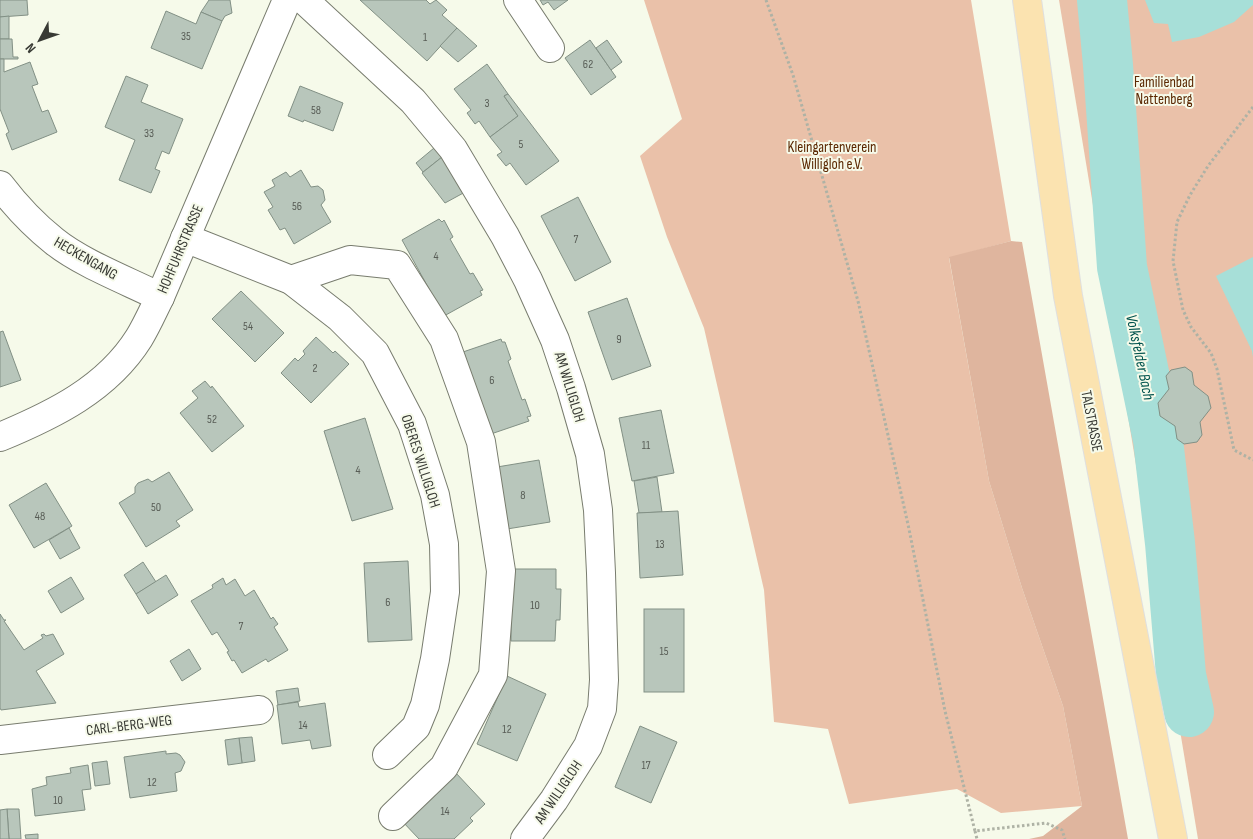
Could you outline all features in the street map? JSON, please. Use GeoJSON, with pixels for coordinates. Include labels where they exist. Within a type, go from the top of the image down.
{"type":"FeatureCollection","features":[{"type":"Feature","properties":{"kind":"main road","name":"TALSTRASSE"},"geometry":{"type":"LineString","coordinates":[[1028,0],[1068,296],[1173,839]]}},
{"type":"Feature","properties":{"kind":"street","name":"HOHFUHRSTRASSE"},"geometry":{"type":"LineString","coordinates":[[0,437],[54,413],[92,389],[117,366],[138,339],[160,297],[287,0]]}},
{"type":"Feature","properties":{"kind":"street","name":"AM WILLIGLOH"},"geometry":{"type":"LineString","coordinates":[[304,0],[413,100],[452,149],[505,236],[528,280],[555,340],[569,380],[590,454],[598,510],[601,573],[604,680],[602,709],[588,746],[554,800],[525,839]]}},
{"type":"Feature","properties":{"kind":"street"},"geometry":{"type":"LineString","coordinates":[[518,0],[550,48]]}},
{"type":"Feature","properties":{"kind":"street","name":"HECKENGANG"},"geometry":{"type":"LineString","coordinates":[[0,186],[20,210],[55,242],[86,261],[160,297]]}},
{"type":"Feature","properties":{"kind":"street","name":"OBERES WILLIGLOH"},"geometry":{"type":"LineString","coordinates":[[185,238],[291,280],[340,318],[375,353],[412,424],[434,495],[444,544],[445,592],[436,658],[425,705],[416,727],[386,755]]}},
{"type":"Feature","properties":{"kind":"street"},"geometry":{"type":"LineString","coordinates":[[291,280],[350,260],[397,265],[444,338],[481,442],[501,571],[493,675],[444,767],[393,816]]}},
{"type":"Feature","properties":{"kind":"street","name":"CARL-BERG-WEG"},"geometry":{"type":"LineString","coordinates":[[0,740],[259,710]]}},
{"type":"Feature","properties":{"kind":"path"},"geometry":{"type":"LineString","coordinates":[[766,0],[793,75],[858,301],[909,529],[946,712],[977,839]]}},
{"type":"Feature","properties":{"kind":"path"},"geometry":{"type":"LineString","coordinates":[[1253,107],[1208,166],[1190,195],[1177,222],[1173,261],[1183,310],[1192,327],[1211,353],[1217,369],[1234,450],[1253,460]]}},
{"type":"Feature","properties":{"kind":"path"},"geometry":{"type":"LineString","coordinates":[[975,831],[1046,823],[1062,830],[1065,839]]}},
{"type":"Feature","properties":{"kind":"green space","name":"Kleingartenverein Willigloh e.V."},"geometry":{"type":"Polygon","coordinates":[[[644,0],[971,0],[1011,241],[949,258],[989,481],[1022,588],[1063,706],[1082,806],[1001,813],[957,789],[849,804],[828,729],[774,722],[764,590],[704,328],[667,237],[640,156],[682,119],[644,0]]]}},
{"type":"Feature","properties":{"kind":"green space","name":"Familienbad Nattenberg"},"geometry":{"type":"Polygon","coordinates":[[[1059,0],[1253,0],[1253,839],[1198,839],[1059,0]]]}},
{"type":"Feature","properties":{"kind":"shaded area"},"geometry":{"type":"Polygon","coordinates":[[[1011,241],[1022,242],[1128,839],[1029,839],[1043,836],[1082,806],[1063,706],[1022,588],[989,481],[949,257],[1011,241]]]}},
{"type":"Feature","properties":{"kind":"water"},"geometry":{"type":"Polygon","coordinates":[[[1145,0],[1253,0],[1253,5],[1234,22],[1199,37],[1172,42],[1168,24],[1154,23],[1145,0]]]}},
{"type":"Feature","properties":{"kind":"water"},"geometry":{"type":"Polygon","coordinates":[[[1253,257],[1253,357],[1252,351],[1216,276],[1253,257]]]}},
{"type":"Feature","properties":{"kind":"building"},"geometry":{"type":"Polygon","coordinates":[[[0,0],[27,0],[28,15],[0,17],[0,0]]]}},
{"type":"Feature","properties":{"kind":"building"},"geometry":{"type":"Polygon","coordinates":[[[209,0],[230,0],[232,13],[225,16],[222,21],[201,12],[209,0]]]}},
{"type":"Feature","properties":{"kind":"building"},"geometry":{"type":"Polygon","coordinates":[[[360,0],[426,0],[430,4],[436,0],[447,10],[442,15],[457,28],[427,61],[360,0]]]}},
{"type":"Feature","properties":{"kind":"building"},"geometry":{"type":"Polygon","coordinates":[[[540,0],[568,0],[554,10],[548,2],[543,5],[540,0]]]}},
{"type":"Feature","properties":{"kind":"building"},"geometry":{"type":"Polygon","coordinates":[[[166,11],[196,24],[201,12],[222,21],[202,69],[151,48],[166,11]]]}},
{"type":"Feature","properties":{"kind":"building"},"geometry":{"type":"Polygon","coordinates":[[[9,16],[9,39],[0,39],[0,17],[9,16]]]}},
{"type":"Feature","properties":{"kind":"building"},"geometry":{"type":"Polygon","coordinates":[[[457,28],[477,46],[458,62],[440,46],[457,28]]]}},
{"type":"Feature","properties":{"kind":"building"},"geometry":{"type":"Polygon","coordinates":[[[0,39],[12,39],[13,57],[18,57],[18,59],[0,59],[0,39]]]}},
{"type":"Feature","properties":{"kind":"building"},"geometry":{"type":"Polygon","coordinates":[[[590,40],[616,77],[591,95],[565,58],[590,40]]]}},
{"type":"Feature","properties":{"kind":"building"},"geometry":{"type":"Polygon","coordinates":[[[607,40],[622,62],[611,70],[596,48],[607,40]]]}},
{"type":"Feature","properties":{"kind":"building"},"geometry":{"type":"Polygon","coordinates":[[[0,59],[4,59],[4,72],[30,62],[38,84],[32,86],[42,112],[48,110],[57,132],[12,150],[6,134],[9,132],[0,109],[0,59]]]}},
{"type":"Feature","properties":{"kind":"building"},"geometry":{"type":"Polygon","coordinates":[[[487,64],[508,94],[504,96],[518,116],[490,137],[479,121],[475,124],[467,113],[471,110],[454,89],[487,64]]]}},
{"type":"Feature","properties":{"kind":"building"},"geometry":{"type":"Polygon","coordinates":[[[126,76],[148,85],[141,102],[183,119],[169,154],[162,151],[155,169],[160,171],[151,193],[119,180],[135,140],[105,127],[126,76]]]}},
{"type":"Feature","properties":{"kind":"building"},"geometry":{"type":"Polygon","coordinates":[[[300,86],[343,103],[333,131],[288,116],[300,86]]]}},
{"type":"Feature","properties":{"kind":"building"},"geometry":{"type":"Polygon","coordinates":[[[508,94],[559,161],[526,185],[510,163],[506,166],[497,155],[502,152],[490,137],[518,116],[504,96],[508,94]]]}},
{"type":"Feature","properties":{"kind":"building"},"geometry":{"type":"Polygon","coordinates":[[[434,148],[442,157],[423,172],[416,163],[434,148]]]}},
{"type":"Feature","properties":{"kind":"building"},"geometry":{"type":"Polygon","coordinates":[[[442,157],[467,191],[445,203],[422,173],[442,157]]]}},
{"type":"Feature","properties":{"kind":"building"},"geometry":{"type":"Polygon","coordinates":[[[301,170],[311,187],[318,186],[323,190],[325,200],[321,205],[331,222],[294,244],[285,228],[280,230],[268,210],[273,207],[264,192],[275,186],[272,180],[286,172],[290,177],[301,170]]]}},
{"type":"Feature","properties":{"kind":"building"},"geometry":{"type":"Polygon","coordinates":[[[578,197],[611,262],[575,281],[541,216],[578,197]]]}},
{"type":"Feature","properties":{"kind":"building"},"geometry":{"type":"Polygon","coordinates":[[[439,219],[442,222],[444,220],[453,237],[450,239],[470,274],[473,273],[483,290],[480,291],[482,295],[444,316],[402,240],[439,219]]]}},
{"type":"Feature","properties":{"kind":"building"},"geometry":{"type":"Polygon","coordinates":[[[241,291],[284,333],[255,362],[212,319],[241,291]]]}},
{"type":"Feature","properties":{"kind":"building"},"geometry":{"type":"Polygon","coordinates":[[[627,298],[651,366],[612,380],[588,312],[627,298]]]}},
{"type":"Feature","properties":{"kind":"building"},"geometry":{"type":"Polygon","coordinates":[[[3,331],[21,380],[0,387],[0,332],[3,331]]]}},
{"type":"Feature","properties":{"kind":"building"},"geometry":{"type":"Polygon","coordinates":[[[316,337],[333,353],[335,351],[349,364],[311,403],[281,373],[295,358],[298,361],[305,354],[303,351],[316,337]]]}},
{"type":"Feature","properties":{"kind":"building"},"geometry":{"type":"Polygon","coordinates":[[[501,339],[502,342],[505,342],[511,359],[508,361],[522,400],[525,399],[531,416],[527,417],[529,421],[488,435],[460,353],[501,339]]]}},
{"type":"Feature","properties":{"kind":"building"},"geometry":{"type":"Polygon","coordinates":[[[1185,367],[1192,372],[1194,385],[1208,396],[1211,408],[1200,422],[1202,435],[1197,442],[1184,444],[1177,439],[1175,426],[1160,416],[1158,403],[1169,389],[1166,376],[1171,370],[1185,367]]]}},
{"type":"Feature","properties":{"kind":"building"},"geometry":{"type":"Polygon","coordinates":[[[205,381],[211,388],[212,386],[244,426],[212,452],[180,413],[198,398],[192,391],[205,381]]]}},
{"type":"Feature","properties":{"kind":"building"},"geometry":{"type":"Polygon","coordinates":[[[661,410],[674,473],[632,481],[619,418],[661,410]]]}},
{"type":"Feature","properties":{"kind":"building"},"geometry":{"type":"Polygon","coordinates":[[[365,418],[393,509],[352,521],[324,431],[365,418]]]}},
{"type":"Feature","properties":{"kind":"building"},"geometry":{"type":"Polygon","coordinates":[[[539,460],[550,522],[507,529],[497,467],[539,460]]]}},
{"type":"Feature","properties":{"kind":"building"},"geometry":{"type":"Polygon","coordinates":[[[169,472],[193,510],[176,521],[180,526],[146,547],[119,503],[135,493],[135,487],[138,483],[148,479],[152,482],[169,472]]]}},
{"type":"Feature","properties":{"kind":"building"},"geometry":{"type":"Polygon","coordinates":[[[657,477],[662,512],[639,513],[634,481],[657,477]]]}},
{"type":"Feature","properties":{"kind":"building"},"geometry":{"type":"Polygon","coordinates":[[[46,483],[72,526],[34,548],[9,505],[46,483]]]}},
{"type":"Feature","properties":{"kind":"building"},"geometry":{"type":"Polygon","coordinates":[[[678,511],[683,575],[640,578],[637,513],[678,511]]]}},
{"type":"Feature","properties":{"kind":"building"},"geometry":{"type":"Polygon","coordinates":[[[69,528],[80,548],[60,559],[49,540],[69,528]]]}},
{"type":"Feature","properties":{"kind":"building"},"geometry":{"type":"Polygon","coordinates":[[[408,561],[412,640],[368,642],[364,563],[408,561]]]}},
{"type":"Feature","properties":{"kind":"building"},"geometry":{"type":"Polygon","coordinates":[[[143,562],[156,582],[136,594],[124,575],[143,562]]]}},
{"type":"Feature","properties":{"kind":"building"},"geometry":{"type":"Polygon","coordinates":[[[511,569],[556,569],[556,589],[561,589],[560,620],[556,620],[555,641],[511,641],[511,569]]]}},
{"type":"Feature","properties":{"kind":"building"},"geometry":{"type":"Polygon","coordinates":[[[166,575],[178,595],[148,614],[136,594],[166,575]]]}},
{"type":"Feature","properties":{"kind":"building"},"geometry":{"type":"Polygon","coordinates":[[[71,577],[84,599],[61,613],[48,591],[71,577]]]}},
{"type":"Feature","properties":{"kind":"building"},"geometry":{"type":"Polygon","coordinates":[[[223,578],[226,585],[235,579],[245,596],[254,590],[271,619],[273,617],[278,624],[274,627],[288,650],[268,662],[266,659],[242,673],[234,660],[232,661],[227,652],[229,651],[217,632],[212,635],[191,601],[213,588],[212,585],[223,578]]]}},
{"type":"Feature","properties":{"kind":"building"},"geometry":{"type":"Polygon","coordinates":[[[644,609],[684,609],[684,692],[644,692],[644,609]]]}},
{"type":"Feature","properties":{"kind":"building"},"geometry":{"type":"Polygon","coordinates":[[[0,614],[6,620],[4,621],[24,650],[43,638],[41,635],[53,634],[64,654],[36,671],[56,703],[1,710],[0,614]]]}},
{"type":"Feature","properties":{"kind":"building"},"geometry":{"type":"Polygon","coordinates":[[[189,649],[201,669],[182,681],[170,661],[189,649]]]}},
{"type":"Feature","properties":{"kind":"building"},"geometry":{"type":"Polygon","coordinates":[[[507,676],[546,694],[517,761],[477,744],[507,676]]]}},
{"type":"Feature","properties":{"kind":"building"},"geometry":{"type":"Polygon","coordinates":[[[298,688],[300,701],[278,705],[276,691],[298,688]]]}},
{"type":"Feature","properties":{"kind":"building"},"geometry":{"type":"Polygon","coordinates":[[[298,702],[299,707],[325,703],[331,746],[312,749],[310,740],[282,744],[277,705],[298,702]]]}},
{"type":"Feature","properties":{"kind":"building"},"geometry":{"type":"Polygon","coordinates":[[[640,726],[677,742],[651,803],[615,787],[640,726]]]}},
{"type":"Feature","properties":{"kind":"building"},"geometry":{"type":"Polygon","coordinates":[[[252,737],[255,761],[242,763],[239,738],[252,737]]]}},
{"type":"Feature","properties":{"kind":"building"},"geometry":{"type":"Polygon","coordinates":[[[239,738],[242,763],[228,765],[225,740],[239,738]]]}},
{"type":"Feature","properties":{"kind":"building"},"geometry":{"type":"Polygon","coordinates":[[[166,751],[166,754],[176,753],[180,755],[185,762],[181,771],[175,773],[177,791],[130,798],[124,757],[166,751]]]}},
{"type":"Feature","properties":{"kind":"building"},"geometry":{"type":"Polygon","coordinates":[[[107,761],[110,784],[95,786],[92,763],[107,761]]]}},
{"type":"Feature","properties":{"kind":"building"},"geometry":{"type":"Polygon","coordinates":[[[88,765],[91,789],[82,790],[85,810],[35,816],[32,789],[47,785],[46,777],[71,773],[70,768],[88,765]]]}},
{"type":"Feature","properties":{"kind":"building"},"geometry":{"type":"Polygon","coordinates":[[[455,772],[485,804],[470,818],[473,821],[454,839],[419,839],[402,821],[455,772]]]}},
{"type":"Feature","properties":{"kind":"building"},"geometry":{"type":"Polygon","coordinates":[[[7,809],[19,809],[21,839],[9,839],[7,809]]]}},
{"type":"Feature","properties":{"kind":"building"},"geometry":{"type":"Polygon","coordinates":[[[7,809],[9,839],[0,839],[0,810],[7,809]]]}},
{"type":"Feature","properties":{"kind":"building"},"geometry":{"type":"Polygon","coordinates":[[[38,834],[38,839],[26,839],[25,835],[38,834]]]}},
{"type":"Feature","properties":{"kind":"waterway","name":"Volksfelder Bach"},"geometry":{"type":"LineString","coordinates":[[1102,0],[1122,267],[1158,440],[1170,543],[1181,675],[1189,712]]}}]}
